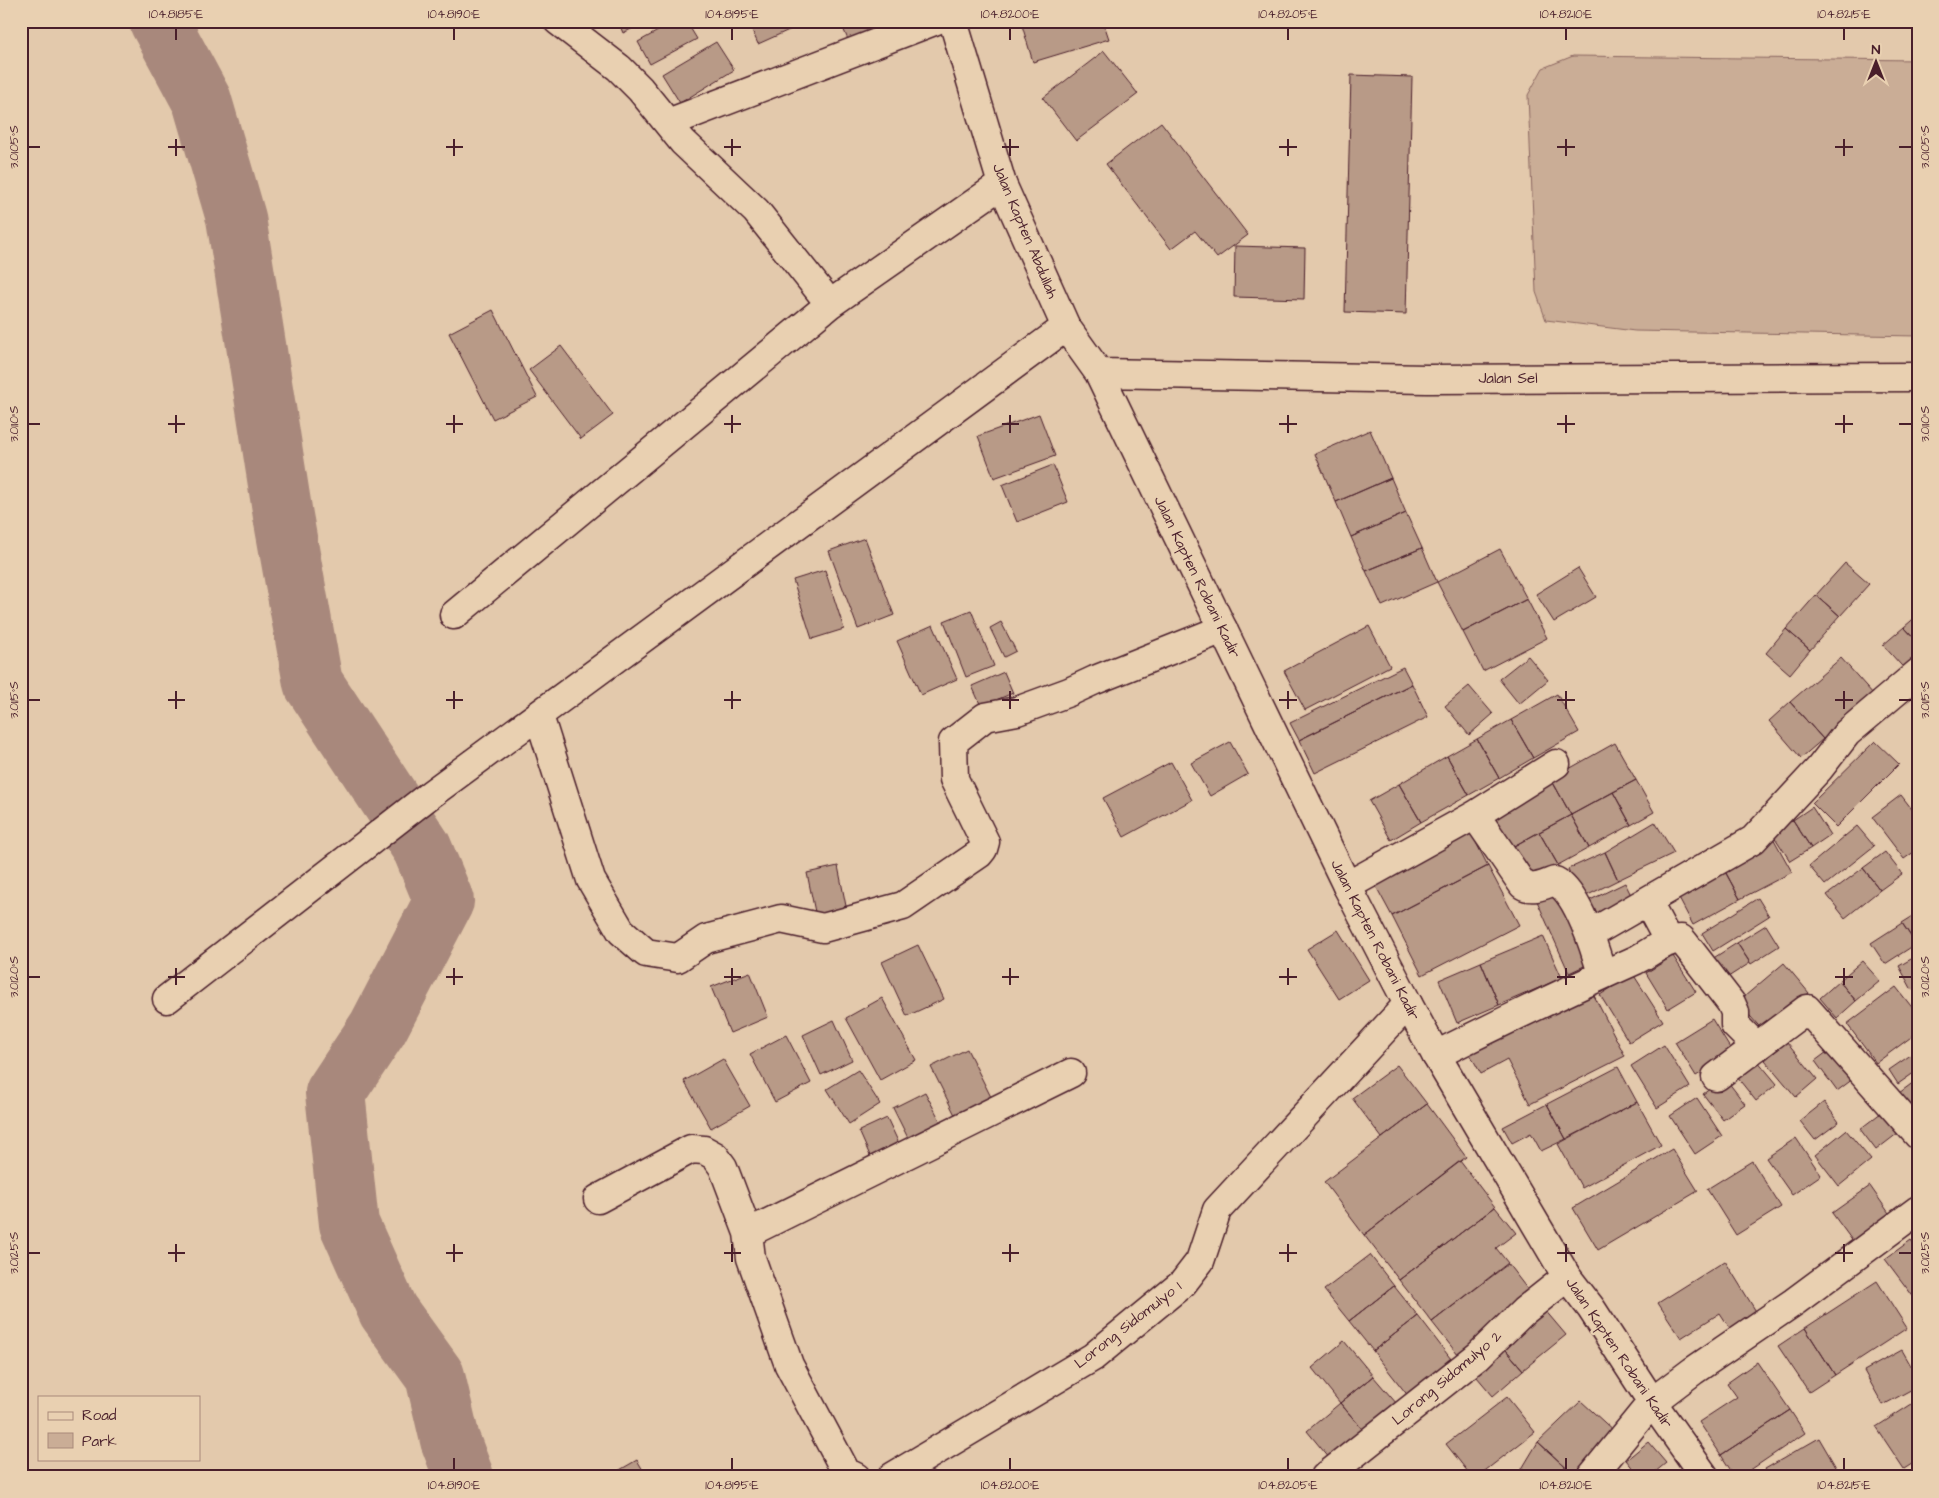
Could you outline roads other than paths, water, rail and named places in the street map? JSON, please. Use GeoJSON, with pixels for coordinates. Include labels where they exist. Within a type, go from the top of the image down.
{"type":"FeatureCollection","features":[{"type":"Feature","properties":{"kind":"street"},"geometry":{"type":"LineString","coordinates":[[558,21],[619,68],[640,89],[683,142],[756,211],[830,304]]}},
{"type":"Feature","properties":{"kind":"street"},"geometry":{"type":"LineString","coordinates":[[668,123],[934,21]]}},
{"type":"Feature","properties":{"kind":"street","name":"Jalan Kapten Abdullah"},"geometry":{"type":"LineString","coordinates":[[953,21],[1002,184],[1066,327],[1099,373]]}},
{"type":"Feature","properties":{"kind":"street"},"geometry":{"type":"LineString","coordinates":[[454,615],[830,304],[1002,184]]}},
{"type":"Feature","properties":{"kind":"street"},"geometry":{"type":"LineString","coordinates":[[167,999],[431,794],[1066,327]]}},
{"type":"Feature","properties":{"kind":"street","name":"Jalan Sel"},"geometry":{"type":"LineString","coordinates":[[1099,373],[1427,379],[1918,377]]}},
{"type":"Feature","properties":{"kind":"street","name":"Jalan Kapten Robani Kadir"},"geometry":{"type":"LineString","coordinates":[[1099,373],[1347,886],[1408,1004],[1567,1277],[1591,1308],[1652,1402],[1705,1477]]}},
{"type":"Feature","properties":{"kind":"street"},"geometry":{"type":"LineString","coordinates":[[539,716],[591,880],[596,889],[621,931],[646,954],[678,958],[706,939],[781,919],[824,928],[903,906],[979,854],[983,849],[985,842],[954,779],[953,742],[985,717],[1017,711],[1069,692],[1223,630]]}},
{"type":"Feature","properties":{"kind":"street"},"geometry":{"type":"LineString","coordinates":[[1590,934],[1753,840],[1819,769],[1848,733],[1918,673]]}},
{"type":"Feature","properties":{"kind":"street"},"geometry":{"type":"LineString","coordinates":[[1347,886],[1475,815],[1556,764]]}},
{"type":"Feature","properties":{"kind":"street"},"geometry":{"type":"LineString","coordinates":[[1475,815],[1523,885],[1528,888],[1555,881],[1568,892],[1590,934],[1602,974]]}},
{"type":"Feature","properties":{"kind":"street"},"geometry":{"type":"LineString","coordinates":[[1647,901],[1669,942]]}},
{"type":"Feature","properties":{"kind":"street"},"geometry":{"type":"LineString","coordinates":[[1436,1055],[1602,974],[1644,956],[1674,939],[1681,939],[1731,1003],[1735,1012],[1735,1025],[1756,1046]]}},
{"type":"Feature","properties":{"kind":"street","name":"Lorong Sidomulyo 1"},"geometry":{"type":"LineString","coordinates":[[892,1477],[1092,1357],[1183,1283],[1200,1261],[1216,1210],[1408,1004]]}},
{"type":"Feature","properties":{"kind":"street"},"geometry":{"type":"LineString","coordinates":[[1716,1077],[1807,1009],[1918,1135]]}},
{"type":"Feature","properties":{"kind":"street"},"geometry":{"type":"LineString","coordinates":[[748,1233],[1071,1074]]}},
{"type":"Feature","properties":{"kind":"street"},"geometry":{"type":"LineString","coordinates":[[598,1199],[691,1149],[704,1150],[715,1156],[723,1168],[748,1233],[751,1258],[789,1365],[846,1472],[856,1477]]}},
{"type":"Feature","properties":{"kind":"street"},"geometry":{"type":"LineString","coordinates":[[1591,1477],[1652,1402],[1794,1302],[1918,1210]]}},
{"type":"Feature","properties":{"kind":"street","name":"Lorong Sidomulyo 2"},"geometry":{"type":"LineString","coordinates":[[1325,1477],[1478,1356],[1524,1311],[1567,1277]]}},
{"type":"Feature","properties":{"kind":"waterway"},"geometry":{"type":"LineString","coordinates":[[159,21],[202,101],[236,218],[283,516],[313,683],[422,848],[444,901],[378,1028],[335,1093],[349,1224],[388,1311],[435,1376],[450,1440],[464,1477]]}}]}
